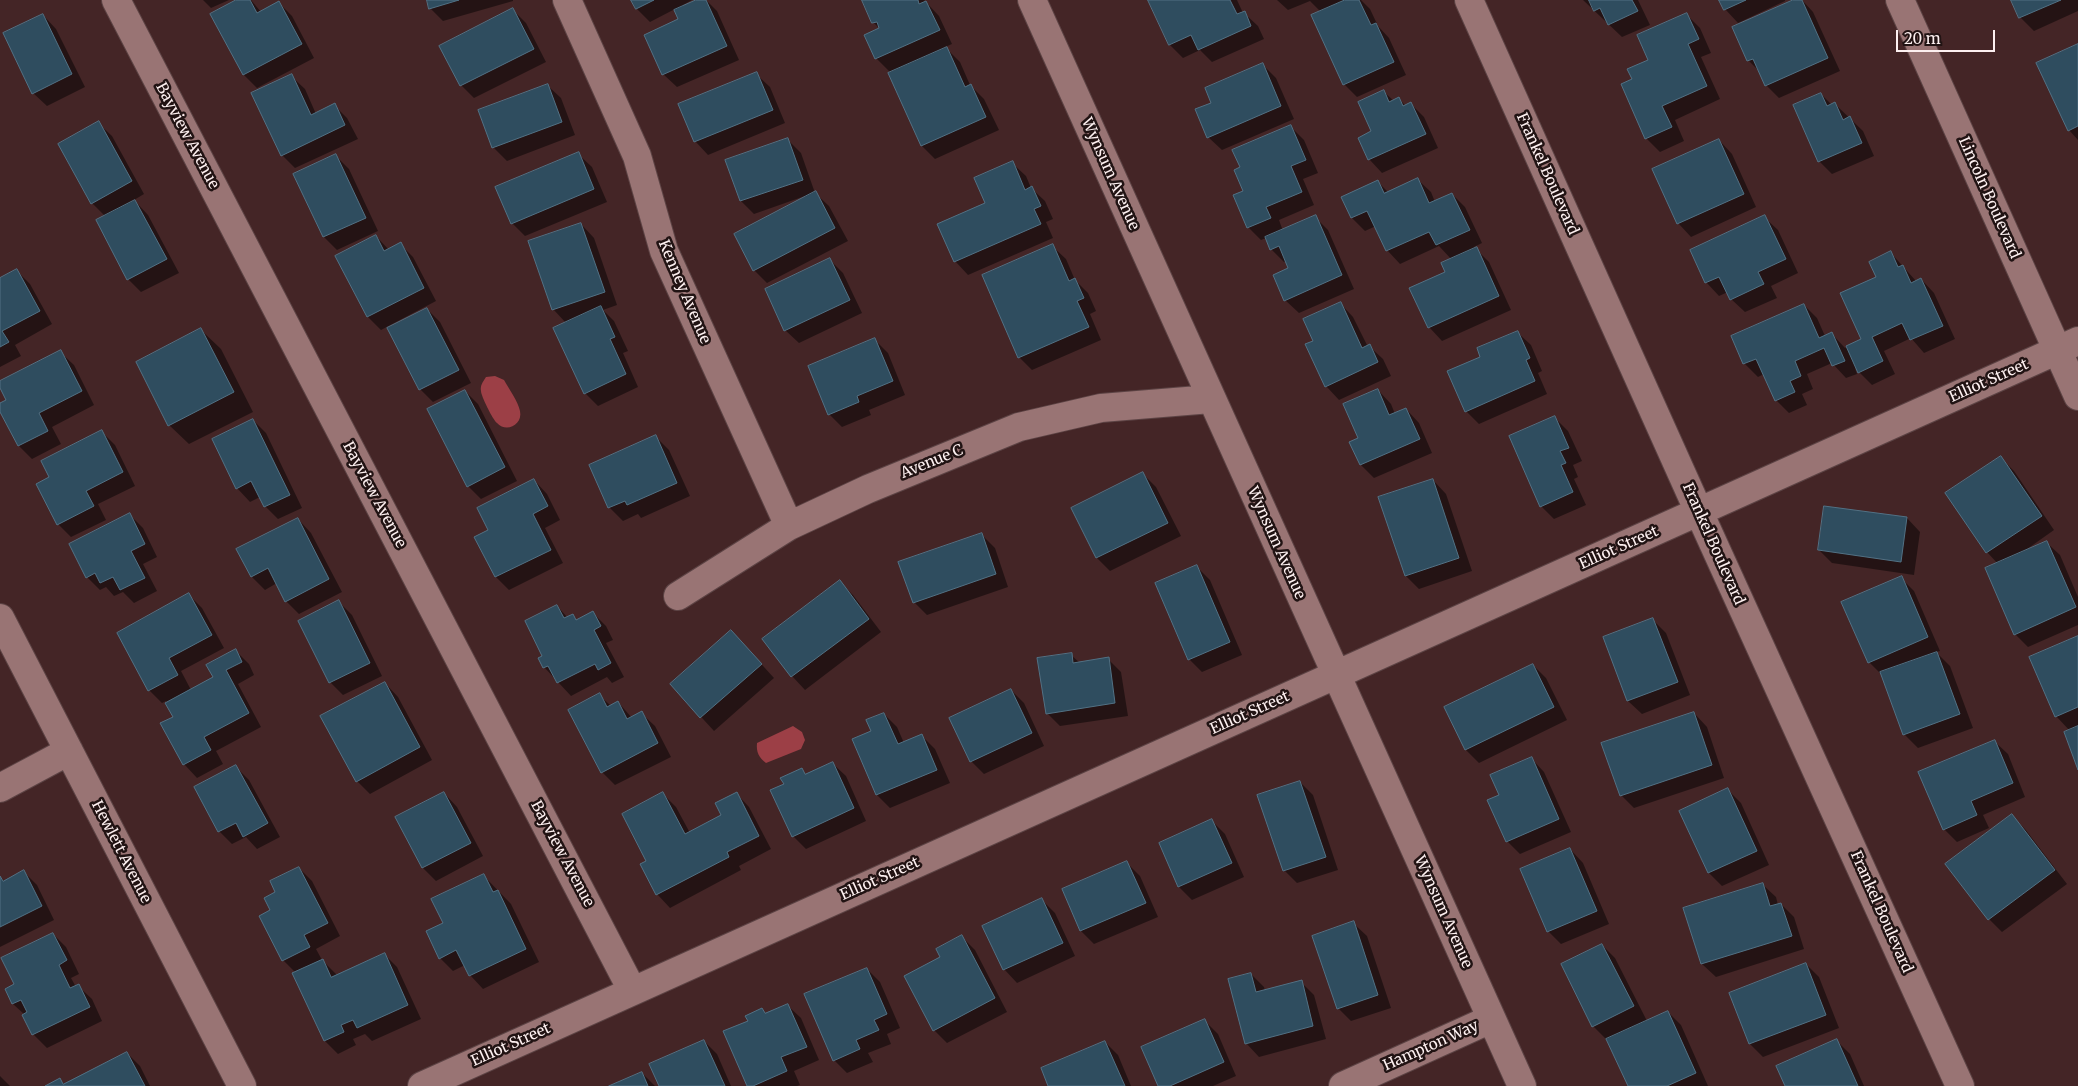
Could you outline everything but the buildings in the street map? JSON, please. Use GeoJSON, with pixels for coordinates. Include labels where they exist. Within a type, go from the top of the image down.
{"type":"FeatureCollection","features":[{"type":"Feature","properties":{"kind":"street","name":"Bayview Avenue"},"geometry":{"type":"LineString","coordinates":[[116,0],[632,990]]}},
{"type":"Feature","properties":{"kind":"street","name":"Kenney Avenue"},"geometry":{"type":"LineString","coordinates":[[566,0],[637,156],[664,251],[789,526]]}},
{"type":"Feature","properties":{"kind":"street","name":"Wynsum Avenue"},"geometry":{"type":"LineString","coordinates":[[1032,0],[1210,399],[1522,1086]]}},
{"type":"Feature","properties":{"kind":"street","name":"Frankel Boulevard"},"geometry":{"type":"LineString","coordinates":[[1469,0],[1960,1086]]}},
{"type":"Feature","properties":{"kind":"street","name":"Lincoln Boulevard"},"geometry":{"type":"LineString","coordinates":[[1900,0],[2067,346],[2078,396]]}},
{"type":"Feature","properties":{"kind":"street","name":"Elliot Street"},"geometry":{"type":"LineString","coordinates":[[422,1086],[2067,346]]}},
{"type":"Feature","properties":{"kind":"street","name":"Avenue C"},"geometry":{"type":"LineString","coordinates":[[678,596],[789,526],[868,489],[1019,427],[1101,408],[1210,399]]}},
{"type":"Feature","properties":{"kind":"street","name":"Hewlett Avenue"},"geometry":{"type":"LineString","coordinates":[[0,618],[242,1086]]}},
{"type":"Feature","properties":{"kind":"street"},"geometry":{"type":"LineString","coordinates":[[0,788],[69,752]]}},
{"type":"Feature","properties":{"kind":"street","name":"Hampton Way"},"geometry":{"type":"LineString","coordinates":[[1343,1086],[1491,1019]]}},
{"type":"Feature","properties":{"kind":"shaded area"},"geometry":{"type":"Polygon","coordinates":[[[495,376],[504,380],[519,407],[519,420],[513,426],[501,426],[495,421],[482,394],[481,385],[486,377],[495,376]]]}},
{"type":"Feature","properties":{"kind":"shaded area"},"geometry":{"type":"Polygon","coordinates":[[[793,726],[802,732],[805,740],[801,749],[766,763],[761,759],[757,743],[793,726]]]}}]}
